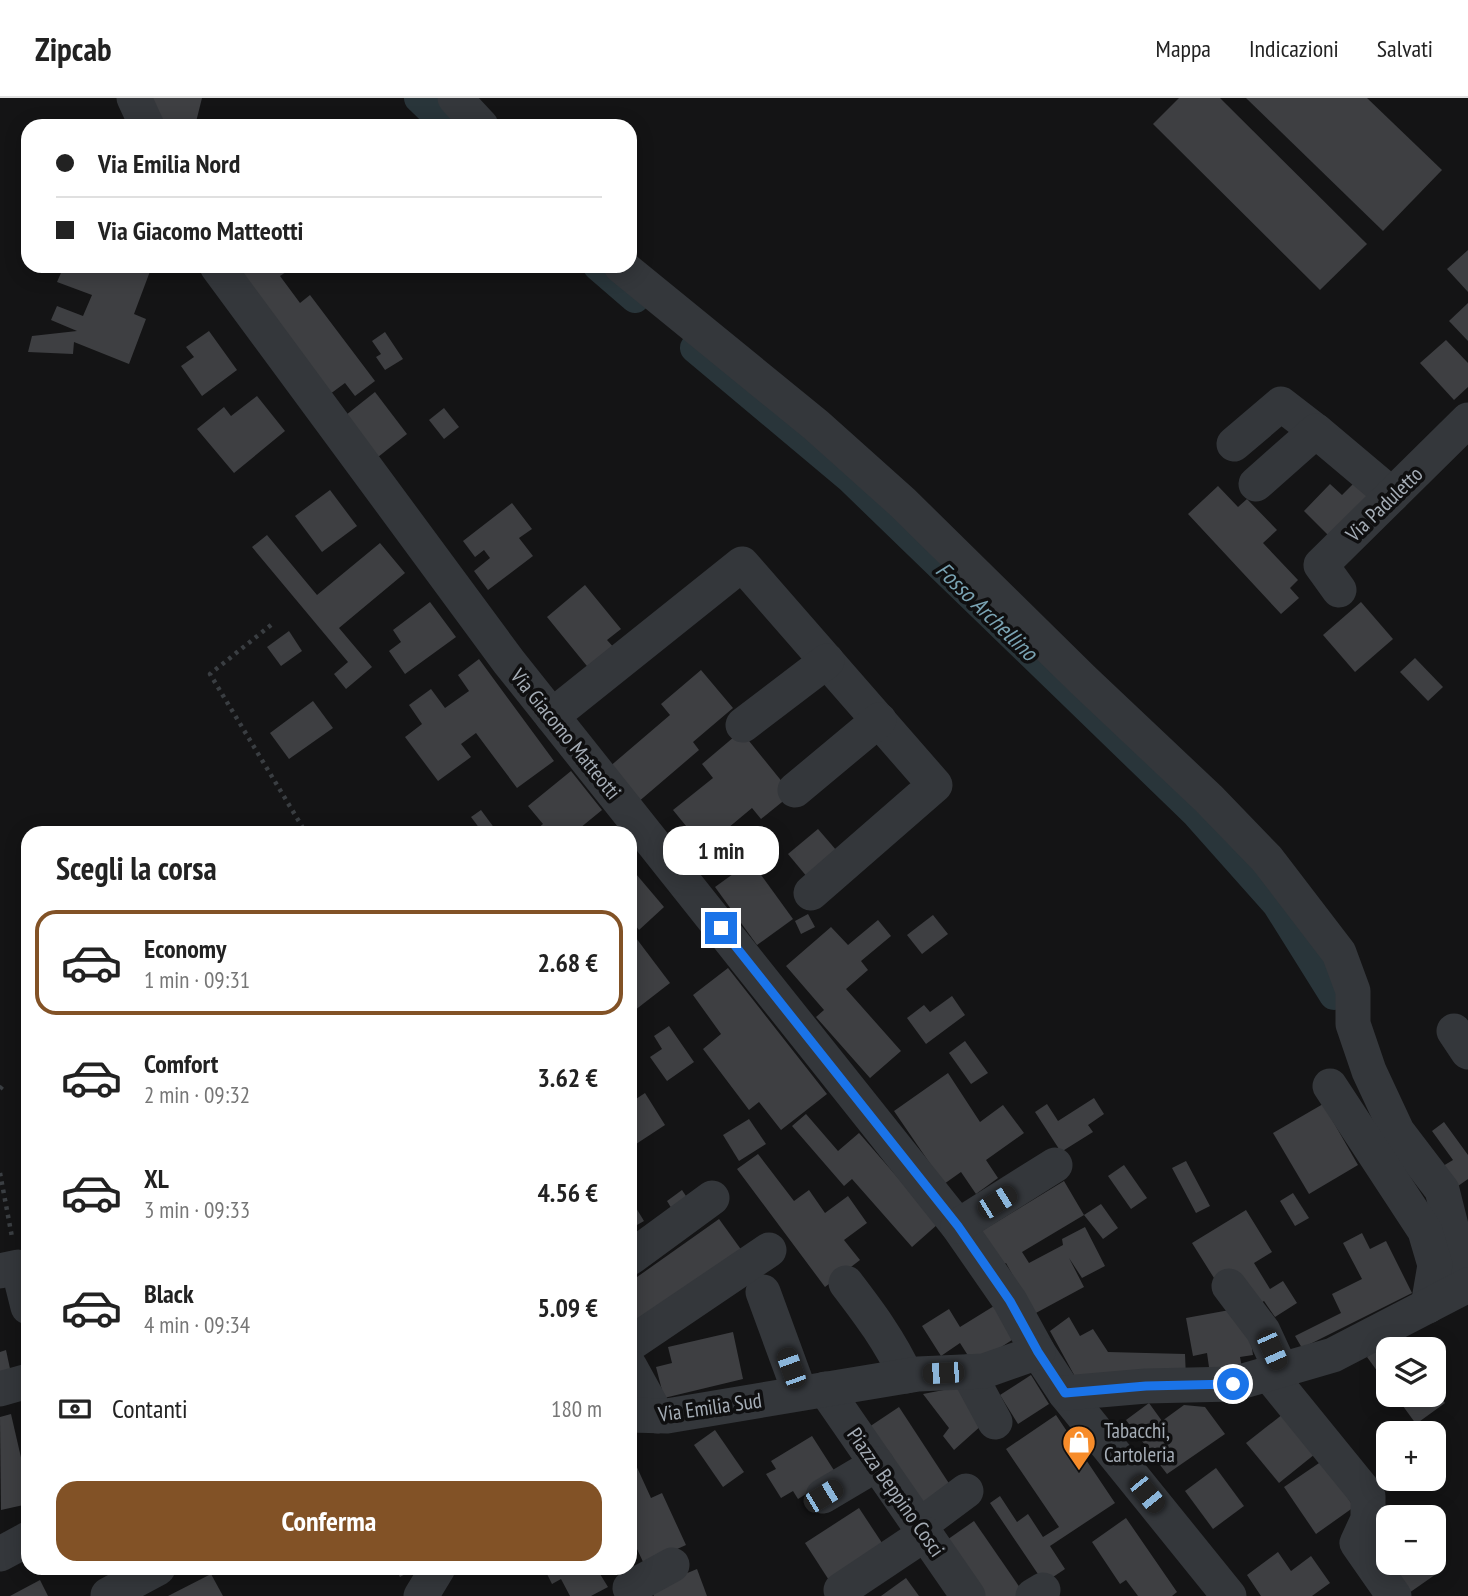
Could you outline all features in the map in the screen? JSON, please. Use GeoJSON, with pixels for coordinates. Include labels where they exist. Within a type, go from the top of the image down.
{"type":"FeatureCollection","features":[{"type":"Feature","properties":{"kind":"street"},"geometry":{"type":"LineString","coordinates":[[134,98],[144,119]]}},
{"type":"Feature","properties":{"kind":"street"},"geometry":{"type":"LineString","coordinates":[[455,98],[474,119]]}},
{"type":"Feature","properties":{"kind":"street","name":"Via Giacomo Matteotti"},"geometry":{"type":"LineString","coordinates":[[222,273],[509,662],[958,1226],[1010,1301],[1038,1352],[1065,1393],[1229,1596]]}},
{"type":"Feature","properties":{"kind":"street"},"geometry":{"type":"LineString","coordinates":[[630,273],[816,425],[902,502],[1209,799],[1267,859],[1339,953],[1353,991],[1353,1024],[1369,1071],[1397,1131],[1442,1190],[1465,1287],[1333,1354],[1233,1384],[1146,1386],[1065,1393]]}},
{"type":"Feature","properties":{"kind":"street"},"geometry":{"type":"LineString","coordinates":[[1234,444],[1281,404],[1392,495]]}},
{"type":"Feature","properties":{"kind":"street","name":"Via Paduletto"},"geometry":{"type":"LineString","coordinates":[[1339,590],[1321,565],[1468,420]]}},
{"type":"Feature","properties":{"kind":"street"},"geometry":{"type":"LineString","coordinates":[[1256,484],[1316,431]]}},
{"type":"Feature","properties":{"kind":"street"},"geometry":{"type":"LineString","coordinates":[[552,716],[742,564],[936,785],[811,893]]}},
{"type":"Feature","properties":{"kind":"street"},"geometry":{"type":"LineString","coordinates":[[743,725],[827,660]]}},
{"type":"Feature","properties":{"kind":"street"},"geometry":{"type":"LineString","coordinates":[[795,790],[879,720]]}},
{"type":"Feature","properties":{"kind":"street"},"geometry":{"type":"LineString","coordinates":[[1330,1086],[1424,1231],[1435,1265],[1428,1306]]}},
{"type":"Feature","properties":{"kind":"street"},"geometry":{"type":"LineString","coordinates":[[958,1226],[1055,1165]]}},
{"type":"Feature","properties":{"kind":"street"},"geometry":{"type":"LineString","coordinates":[[637,1253],[712,1198]]}},
{"type":"Feature","properties":{"kind":"street"},"geometry":{"type":"LineString","coordinates":[[637,1339],[769,1250]]}},
{"type":"Feature","properties":{"kind":"street"},"geometry":{"type":"LineString","coordinates":[[9,1269],[21,1293]]}},
{"type":"Feature","properties":{"kind":"street"},"geometry":{"type":"LineString","coordinates":[[846,1283],[879,1325],[906,1376]]}},
{"type":"Feature","properties":{"kind":"street"},"geometry":{"type":"LineString","coordinates":[[1229,1286],[1263,1331],[1274,1372],[1368,1496],[1368,1519],[1357,1544],[1394,1596]]}},
{"type":"Feature","properties":{"kind":"street","name":"Piazza Beppino Cosci"},"geometry":{"type":"LineString","coordinates":[[763,1292],[813,1391],[877,1464],[968,1596]]}},
{"type":"Feature","properties":{"kind":"street","name":"Via Emilia Sud"},"geometry":{"type":"LineString","coordinates":[[643,1415],[667,1416],[906,1376],[984,1371],[1038,1352]]}},
{"type":"Feature","properties":{"kind":"street"},"geometry":{"type":"LineString","coordinates":[[968,1371],[995,1422]]}},
{"type":"Feature","properties":{"kind":"street"},"geometry":{"type":"LineString","coordinates":[[0,1389],[21,1383]]}},
{"type":"Feature","properties":{"kind":"street"},"geometry":{"type":"LineString","coordinates":[[637,1393],[643,1415]]}},
{"type":"Feature","properties":{"kind":"street"},"geometry":{"type":"LineString","coordinates":[[823,1496],[877,1464]]}},
{"type":"Feature","properties":{"kind":"street"},"geometry":{"type":"LineString","coordinates":[[841,1590],[922,1530],[966,1491]]}},
{"type":"Feature","properties":{"kind":"street"},"geometry":{"type":"LineString","coordinates":[[0,1554],[21,1543]]}},
{"type":"Feature","properties":{"kind":"street"},"geometry":{"type":"LineString","coordinates":[[628,1584],[672,1565]]}},
{"type":"Feature","properties":{"kind":"street"},"geometry":{"type":"LineString","coordinates":[[100,1575],[108,1596],[146,1575]]}},
{"type":"Feature","properties":{"kind":"street"},"geometry":{"type":"LineString","coordinates":[[421,1596],[434,1575]]}},
{"type":"Feature","properties":{"kind":"path"},"geometry":{"type":"LineString","coordinates":[[271,625],[210,674],[302,826]]}},
{"type":"Feature","properties":{"kind":"path"},"geometry":{"type":"LineString","coordinates":[[0,1090],[4,1084]]}},
{"type":"Feature","properties":{"kind":"path"},"geometry":{"type":"LineString","coordinates":[[0,1173],[9,1269]]}},
{"type":"Feature","properties":{"kind":"building"},"geometry":{"type":"Polygon","coordinates":[[[151,98],[202,98],[197,119],[161,119],[151,98]]]}},
{"type":"Feature","properties":{"kind":"building"},"geometry":{"type":"Polygon","coordinates":[[[1179,98],[1220,98],[1367,244],[1320,290],[1153,124],[1179,98]]]}},
{"type":"Feature","properties":{"kind":"building"},"geometry":{"type":"Polygon","coordinates":[[[1246,98],[1367,98],[1442,170],[1383,231],[1246,98]]]}},
{"type":"Feature","properties":{"kind":"building"},"geometry":{"type":"Polygon","coordinates":[[[1468,250],[1468,292],[1447,269],[1468,250]]]}},
{"type":"Feature","properties":{"kind":"building"},"geometry":{"type":"Polygon","coordinates":[[[61,273],[149,273],[134,314],[146,319],[129,364],[74,342],[73,354],[28,352],[32,336],[77,331],[51,320],[57,306],[83,316],[92,295],[57,282],[61,273]]]}},
{"type":"Feature","properties":{"kind":"building"},"geometry":{"type":"Polygon","coordinates":[[[230,273],[284,273],[280,276],[300,303],[310,295],[375,381],[355,396],[345,383],[326,397],[230,273]]]}},
{"type":"Feature","properties":{"kind":"building"},"geometry":{"type":"Polygon","coordinates":[[[1468,303],[1468,341],[1449,321],[1468,303]]]}},
{"type":"Feature","properties":{"kind":"building"},"geometry":{"type":"Polygon","coordinates":[[[209,331],[237,370],[202,396],[181,366],[194,357],[186,347],[209,331]]]}},
{"type":"Feature","properties":{"kind":"building"},"geometry":{"type":"Polygon","coordinates":[[[385,332],[403,359],[385,370],[376,357],[381,354],[372,341],[385,332]]]}},
{"type":"Feature","properties":{"kind":"building"},"geometry":{"type":"Polygon","coordinates":[[[1446,340],[1468,363],[1468,387],[1454,400],[1420,363],[1446,340]]]}},
{"type":"Feature","properties":{"kind":"building"},"geometry":{"type":"Polygon","coordinates":[[[375,392],[407,434],[378,457],[346,415],[375,392]]]}},
{"type":"Feature","properties":{"kind":"building"},"geometry":{"type":"Polygon","coordinates":[[[257,396],[285,431],[234,473],[197,429],[224,407],[231,416],[257,396]]]}},
{"type":"Feature","properties":{"kind":"building"},"geometry":{"type":"Polygon","coordinates":[[[444,408],[459,427],[444,439],[429,420],[444,408]]]}},
{"type":"Feature","properties":{"kind":"building"},"geometry":{"type":"Polygon","coordinates":[[[1356,481],[1373,499],[1333,540],[1304,511],[1330,484],[1342,495],[1356,481]]]}},
{"type":"Feature","properties":{"kind":"building"},"geometry":{"type":"Polygon","coordinates":[[[1218,486],[1238,507],[1247,499],[1277,530],[1263,543],[1298,580],[1290,588],[1299,598],[1281,614],[1188,514],[1218,486]]]}},
{"type":"Feature","properties":{"kind":"building"},"geometry":{"type":"Polygon","coordinates":[[[330,490],[357,526],[322,552],[295,516],[330,490]]]}},
{"type":"Feature","properties":{"kind":"building"},"geometry":{"type":"Polygon","coordinates":[[[512,503],[532,529],[519,538],[533,556],[488,590],[474,571],[490,558],[484,550],[475,557],[463,541],[512,503]]]}},
{"type":"Feature","properties":{"kind":"building"},"geometry":{"type":"Polygon","coordinates":[[[267,535],[317,595],[380,543],[405,573],[339,628],[372,667],[346,689],[334,674],[348,662],[252,547],[267,535]]]}},
{"type":"Feature","properties":{"kind":"building"},"geometry":{"type":"Polygon","coordinates":[[[585,585],[621,629],[607,640],[616,650],[591,671],[547,617],[585,585]]]}},
{"type":"Feature","properties":{"kind":"building"},"geometry":{"type":"Polygon","coordinates":[[[430,602],[456,637],[405,674],[389,651],[401,642],[393,630],[430,602]]]}},
{"type":"Feature","properties":{"kind":"building"},"geometry":{"type":"Polygon","coordinates":[[[1361,602],[1393,639],[1355,672],[1323,635],[1361,602]]]}},
{"type":"Feature","properties":{"kind":"building"},"geometry":{"type":"Polygon","coordinates":[[[289,631],[302,651],[281,666],[267,647],[289,631]]]}},
{"type":"Feature","properties":{"kind":"building"},"geometry":{"type":"Polygon","coordinates":[[[1415,658],[1443,687],[1428,701],[1400,672],[1415,658]]]}},
{"type":"Feature","properties":{"kind":"building"},"geometry":{"type":"Polygon","coordinates":[[[479,659],[554,761],[517,788],[476,733],[461,744],[471,757],[438,781],[405,737],[422,724],[409,705],[431,689],[445,708],[469,691],[458,675],[479,659]]]}},
{"type":"Feature","properties":{"kind":"building"},"geometry":{"type":"Polygon","coordinates":[[[701,670],[733,708],[693,742],[699,750],[637,803],[608,768],[670,715],[661,704],[701,670]]]}},
{"type":"Feature","properties":{"kind":"building"},"geometry":{"type":"Polygon","coordinates":[[[313,701],[333,728],[289,759],[270,733],[313,701]]]}},
{"type":"Feature","properties":{"kind":"building"},"geometry":{"type":"Polygon","coordinates":[[[741,731],[792,794],[761,819],[752,808],[704,848],[673,810],[713,778],[702,764],[741,731]]]}},
{"type":"Feature","properties":{"kind":"building"},"geometry":{"type":"Polygon","coordinates":[[[571,771],[602,810],[582,826],[541,826],[543,824],[528,806],[571,771]]]}},
{"type":"Feature","properties":{"kind":"building"},"geometry":{"type":"Polygon","coordinates":[[[481,810],[493,826],[478,826],[471,817],[481,810]]]}},
{"type":"Feature","properties":{"kind":"building"},"geometry":{"type":"Polygon","coordinates":[[[818,829],[843,858],[813,884],[788,854],[818,829]]]}},
{"type":"Feature","properties":{"kind":"building"},"geometry":{"type":"Polygon","coordinates":[[[748,834],[759,844],[747,857],[736,847],[748,834]]]}},
{"type":"Feature","properties":{"kind":"building"},"geometry":{"type":"Polygon","coordinates":[[[751,861],[793,919],[757,945],[715,887],[751,861]]]}},
{"type":"Feature","properties":{"kind":"building"},"geometry":{"type":"Polygon","coordinates":[[[637,875],[664,907],[639,930],[637,928],[637,875]]]}},
{"type":"Feature","properties":{"kind":"building"},"geometry":{"type":"Polygon","coordinates":[[[808,914],[815,927],[801,934],[795,921],[808,914]]]}},
{"type":"Feature","properties":{"kind":"building"},"geometry":{"type":"Polygon","coordinates":[[[933,915],[948,934],[922,954],[907,935],[933,915]]]}},
{"type":"Feature","properties":{"kind":"building"},"geometry":{"type":"Polygon","coordinates":[[[878,920],[891,936],[861,961],[868,970],[846,989],[901,1051],[870,1078],[816,1017],[824,1010],[786,966],[831,927],[848,945],[878,920]]]}},
{"type":"Feature","properties":{"kind":"building"},"geometry":{"type":"Polygon","coordinates":[[[637,939],[670,983],[637,1009],[637,939]]]}},
{"type":"Feature","properties":{"kind":"building"},"geometry":{"type":"Polygon","coordinates":[[[728,968],[827,1094],[781,1130],[759,1102],[749,1110],[703,1049],[721,1034],[693,995],[728,968]]]}},
{"type":"Feature","properties":{"kind":"building"},"geometry":{"type":"Polygon","coordinates":[[[952,996],[965,1015],[926,1044],[907,1018],[924,1005],[930,1012],[952,996]]]}},
{"type":"Feature","properties":{"kind":"building"},"geometry":{"type":"Polygon","coordinates":[[[669,1026],[694,1062],[667,1081],[650,1057],[662,1049],[654,1036],[669,1026]]]}},
{"type":"Feature","properties":{"kind":"building"},"geometry":{"type":"Polygon","coordinates":[[[965,1041],[988,1073],[971,1084],[949,1053],[965,1041]]]}},
{"type":"Feature","properties":{"kind":"building"},"geometry":{"type":"Polygon","coordinates":[[[948,1073],[980,1122],[1003,1105],[1024,1133],[986,1160],[998,1178],[976,1194],[961,1172],[944,1184],[894,1111],[948,1073]]]}},
{"type":"Feature","properties":{"kind":"building"},"geometry":{"type":"Polygon","coordinates":[[[645,1093],[665,1125],[637,1143],[637,1098],[645,1093]]]}},
{"type":"Feature","properties":{"kind":"building"},"geometry":{"type":"Polygon","coordinates":[[[1094,1098],[1104,1114],[1088,1125],[1093,1132],[1061,1152],[1035,1112],[1047,1104],[1058,1121],[1094,1098]]]}},
{"type":"Feature","properties":{"kind":"building"},"geometry":{"type":"Polygon","coordinates":[[[1323,1104],[1358,1165],[1309,1194],[1273,1133],[1323,1104]]]}},
{"type":"Feature","properties":{"kind":"building"},"geometry":{"type":"Polygon","coordinates":[[[806,1114],[838,1151],[859,1133],[938,1224],[912,1247],[852,1179],[844,1186],[792,1126],[806,1114]]]}},
{"type":"Feature","properties":{"kind":"building"},"geometry":{"type":"Polygon","coordinates":[[[749,1119],[766,1144],[739,1161],[723,1135],[749,1119]]]}},
{"type":"Feature","properties":{"kind":"building"},"geometry":{"type":"Polygon","coordinates":[[[1444,1122],[1468,1155],[1468,1179],[1458,1186],[1443,1166],[1453,1160],[1432,1131],[1444,1122]]]}},
{"type":"Feature","properties":{"kind":"building"},"geometry":{"type":"Polygon","coordinates":[[[758,1154],[794,1201],[809,1190],[825,1213],[848,1196],[867,1223],[844,1240],[860,1260],[825,1287],[737,1169],[758,1154]]]}},
{"type":"Feature","properties":{"kind":"building"},"geometry":{"type":"Polygon","coordinates":[[[1186,1161],[1210,1206],[1196,1213],[1172,1168],[1186,1161]]]}},
{"type":"Feature","properties":{"kind":"building"},"geometry":{"type":"Polygon","coordinates":[[[1124,1165],[1147,1198],[1131,1209],[1108,1176],[1124,1165]]]}},
{"type":"Feature","properties":{"kind":"building"},"geometry":{"type":"Polygon","coordinates":[[[1064,1181],[1084,1215],[1022,1252],[1029,1263],[1063,1245],[1062,1239],[1085,1227],[1105,1266],[1082,1278],[1069,1258],[1084,1287],[1034,1314],[1006,1263],[1001,1266],[980,1232],[1064,1181]]]}},
{"type":"Feature","properties":{"kind":"building"},"geometry":{"type":"Polygon","coordinates":[[[682,1190],[686,1196],[675,1214],[667,1201],[682,1190]]]}},
{"type":"Feature","properties":{"kind":"building"},"geometry":{"type":"Polygon","coordinates":[[[1293,1193],[1309,1218],[1295,1226],[1280,1201],[1293,1193]]]}},
{"type":"Feature","properties":{"kind":"building"},"geometry":{"type":"Polygon","coordinates":[[[1101,1204],[1118,1228],[1103,1239],[1084,1215],[1101,1204]]]}},
{"type":"Feature","properties":{"kind":"building"},"geometry":{"type":"Polygon","coordinates":[[[637,1210],[644,1221],[637,1225],[637,1210]]]}},
{"type":"Feature","properties":{"kind":"building"},"geometry":{"type":"Polygon","coordinates":[[[1246,1210],[1272,1252],[1254,1263],[1270,1289],[1283,1281],[1297,1303],[1275,1317],[1264,1301],[1254,1307],[1230,1269],[1214,1278],[1192,1243],[1246,1210]]]}},
{"type":"Feature","properties":{"kind":"building"},"geometry":{"type":"Polygon","coordinates":[[[719,1219],[745,1255],[641,1328],[637,1322],[637,1277],[719,1219]]]}},
{"type":"Feature","properties":{"kind":"building"},"geometry":{"type":"Polygon","coordinates":[[[1362,1233],[1370,1249],[1386,1241],[1412,1293],[1302,1348],[1295,1336],[1341,1313],[1332,1294],[1362,1279],[1343,1243],[1362,1233]]]}},
{"type":"Feature","properties":{"kind":"building"},"geometry":{"type":"Polygon","coordinates":[[[994,1306],[1015,1338],[974,1365],[960,1343],[941,1356],[922,1326],[949,1309],[960,1327],[994,1306]]]}},
{"type":"Feature","properties":{"kind":"building"},"geometry":{"type":"Polygon","coordinates":[[[1235,1309],[1248,1322],[1253,1355],[1240,1357],[1242,1368],[1210,1374],[1207,1353],[1193,1356],[1186,1318],[1235,1309]]]}},
{"type":"Feature","properties":{"kind":"building"},"geometry":{"type":"Polygon","coordinates":[[[1069,1317],[1080,1336],[1093,1329],[1108,1352],[1185,1354],[1186,1378],[1078,1382],[1050,1331],[1069,1317]]]}},
{"type":"Feature","properties":{"kind":"building"},"geometry":{"type":"Polygon","coordinates":[[[733,1332],[743,1379],[664,1398],[656,1367],[672,1363],[668,1347],[733,1332]]]}},
{"type":"Feature","properties":{"kind":"building"},"geometry":{"type":"Polygon","coordinates":[[[6,1350],[12,1378],[0,1380],[0,1352],[6,1350]]]}},
{"type":"Feature","properties":{"kind":"building"},"geometry":{"type":"Polygon","coordinates":[[[1376,1350],[1376,1369],[1367,1357],[1376,1350]]]}},
{"type":"Feature","properties":{"kind":"building"},"geometry":{"type":"Polygon","coordinates":[[[1031,1375],[1049,1404],[1018,1424],[1000,1395],[1031,1375]]]}},
{"type":"Feature","properties":{"kind":"building"},"geometry":{"type":"Polygon","coordinates":[[[959,1387],[983,1424],[954,1450],[943,1436],[949,1428],[923,1394],[959,1387]]]}},
{"type":"Feature","properties":{"kind":"building"},"geometry":{"type":"Polygon","coordinates":[[[1149,1403],[1162,1421],[1184,1405],[1205,1407],[1225,1434],[1167,1474],[1126,1420],[1149,1403]]]}},
{"type":"Feature","properties":{"kind":"building"},"geometry":{"type":"Polygon","coordinates":[[[899,1407],[952,1488],[922,1508],[869,1427],[899,1407]]]}},
{"type":"Feature","properties":{"kind":"building"},"geometry":{"type":"Polygon","coordinates":[[[1404,1407],[1439,1407],[1420,1421],[1414,1421],[1404,1407]]]}},
{"type":"Feature","properties":{"kind":"building"},"geometry":{"type":"Polygon","coordinates":[[[11,1414],[21,1458],[21,1506],[1,1510],[0,1417],[11,1414]]]}},
{"type":"Feature","properties":{"kind":"building"},"geometry":{"type":"Polygon","coordinates":[[[1283,1414],[1315,1454],[1279,1483],[1246,1443],[1283,1414]]]}},
{"type":"Feature","properties":{"kind":"building"},"geometry":{"type":"Polygon","coordinates":[[[1056,1415],[1115,1503],[1050,1546],[1065,1569],[1044,1583],[990,1503],[1000,1496],[1017,1522],[1028,1514],[1043,1537],[1059,1527],[1006,1449],[1056,1415]]]}},
{"type":"Feature","properties":{"kind":"building"},"geometry":{"type":"Polygon","coordinates":[[[715,1430],[744,1472],[723,1487],[694,1445],[715,1430]]]}},
{"type":"Feature","properties":{"kind":"building"},"geometry":{"type":"Polygon","coordinates":[[[812,1436],[837,1475],[798,1499],[793,1491],[781,1498],[766,1474],[776,1469],[771,1461],[812,1436]]]}},
{"type":"Feature","properties":{"kind":"building"},"geometry":{"type":"Polygon","coordinates":[[[1322,1461],[1354,1507],[1316,1534],[1284,1487],[1322,1461]]]}},
{"type":"Feature","properties":{"kind":"building"},"geometry":{"type":"Polygon","coordinates":[[[637,1467],[651,1498],[662,1493],[686,1545],[644,1564],[637,1549],[637,1467]]]}},
{"type":"Feature","properties":{"kind":"building"},"geometry":{"type":"Polygon","coordinates":[[[1216,1468],[1244,1506],[1213,1529],[1185,1491],[1216,1468]]]}},
{"type":"Feature","properties":{"kind":"building"},"geometry":{"type":"Polygon","coordinates":[[[859,1508],[888,1552],[834,1588],[805,1543],[859,1508]]]}},
{"type":"Feature","properties":{"kind":"building"},"geometry":{"type":"Polygon","coordinates":[[[1126,1518],[1177,1592],[1172,1596],[1138,1596],[1126,1580],[1120,1584],[1092,1542],[1126,1518]]]}},
{"type":"Feature","properties":{"kind":"building"},"geometry":{"type":"Polygon","coordinates":[[[974,1521],[1025,1595],[981,1596],[944,1542],[974,1521]]]}},
{"type":"Feature","properties":{"kind":"building"},"geometry":{"type":"Polygon","coordinates":[[[1278,1552],[1291,1571],[1311,1556],[1330,1583],[1312,1596],[1261,1596],[1247,1575],[1278,1552]]]}},
{"type":"Feature","properties":{"kind":"building"},"geometry":{"type":"Polygon","coordinates":[[[697,1569],[707,1596],[654,1596],[651,1588],[697,1569]]]}},
{"type":"Feature","properties":{"kind":"building"},"geometry":{"type":"Polygon","coordinates":[[[212,1575],[223,1596],[168,1596],[212,1575]]]}},
{"type":"Feature","properties":{"kind":"building"},"geometry":{"type":"Polygon","coordinates":[[[548,1575],[601,1575],[608,1587],[591,1596],[570,1596],[561,1579],[552,1584],[548,1575]]]}},
{"type":"Feature","properties":{"kind":"building"},"geometry":{"type":"Polygon","coordinates":[[[1396,1575],[1435,1575],[1409,1593],[1396,1575]]]}},
{"type":"Feature","properties":{"kind":"building"},"geometry":{"type":"Polygon","coordinates":[[[906,1578],[919,1596],[881,1596],[906,1578]]]}},
{"type":"Feature","properties":{"kind":"building"},"geometry":{"type":"Polygon","coordinates":[[[40,1580],[48,1596],[10,1596],[40,1580]]]}},
{"type":"Feature","properties":{"kind":"waterway","name":"Fosso Archellino"},"geometry":{"type":"LineString","coordinates":[[419,98],[441,119]]}},
{"type":"Feature","properties":{"kind":"waterway","name":"Fosso Archellino"},"geometry":{"type":"LineString","coordinates":[[606,273],[635,298]]}},
{"type":"Feature","properties":{"kind":"waterway","name":"Fosso Archellino"},"geometry":{"type":"LineString","coordinates":[[695,348],[850,478],[1196,813],[1277,904],[1334,995]]}},
{"type":"Feature","properties":{"kind":"place","name":"Tabacchi, Cartoleria"},"geometry":{"type":"Point","coordinates":[1079,1472]}},
{"type":"Feature","properties":{"kind":"route"},"geometry":{"type":"LineString","coordinates":[[721,928],[958,1226],[1010,1301],[1038,1352],[1065,1393],[1146,1386],[1233,1384]]}}]}
